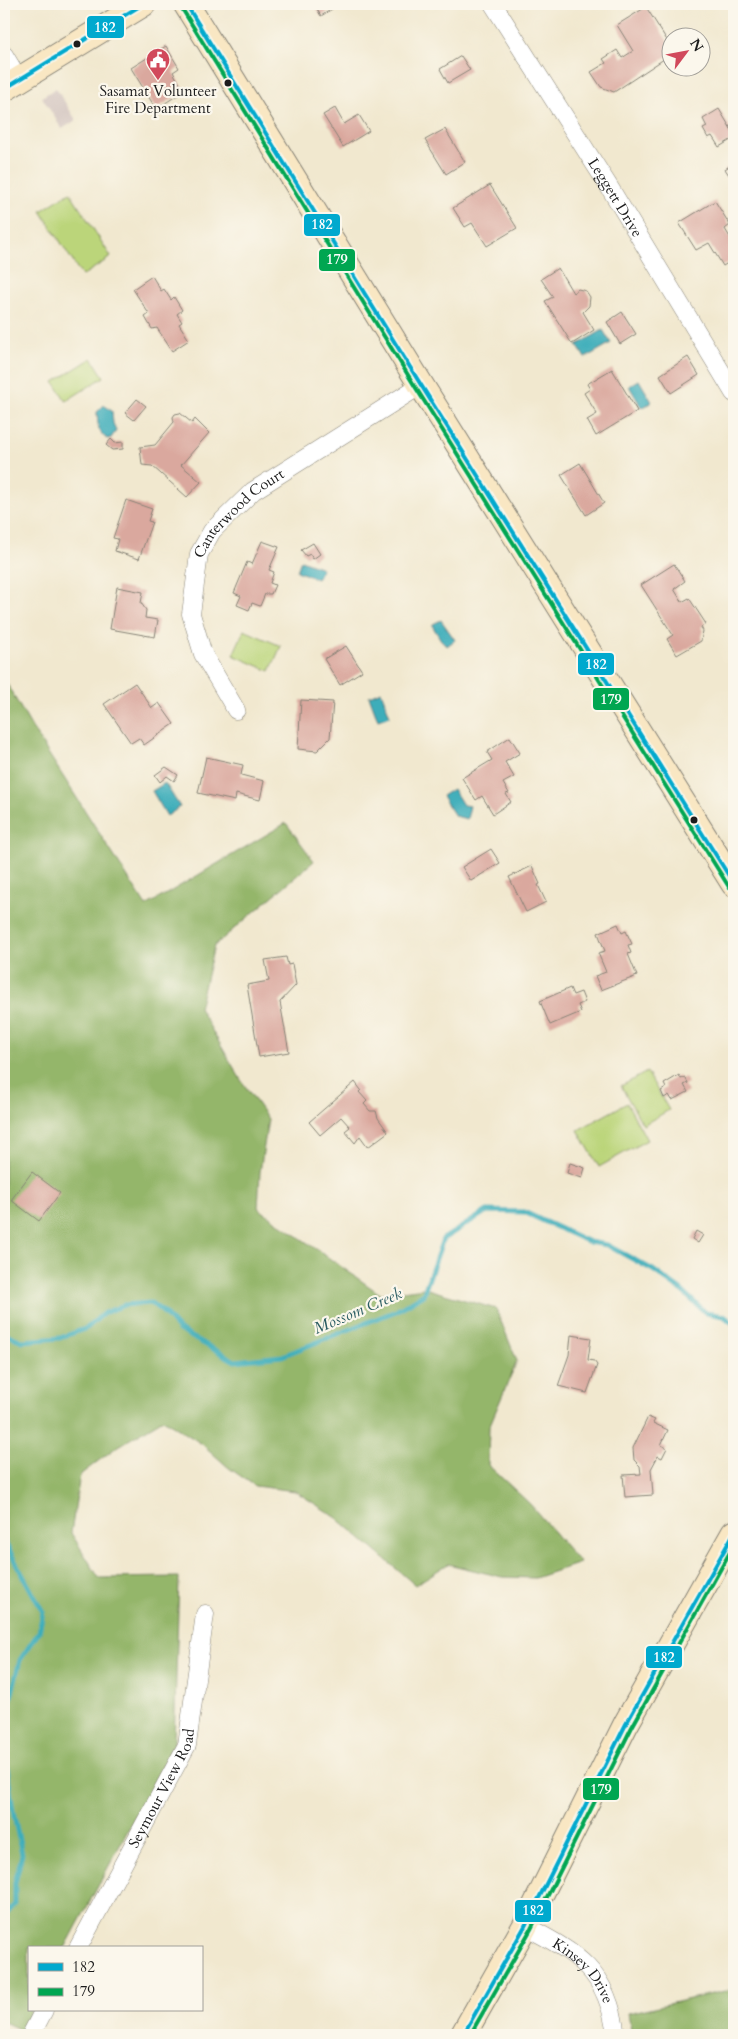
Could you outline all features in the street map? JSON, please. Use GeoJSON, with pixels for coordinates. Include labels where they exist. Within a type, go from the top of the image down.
{"type":"FeatureCollection","features":[{"type":"Feature","properties":{"kind":"main road"},"geometry":{"type":"LineString","coordinates":[[11,85],[143,4]]}},
{"type":"Feature","properties":{"kind":"main road"},"geometry":{"type":"LineString","coordinates":[[186,4],[420,385],[734,884]]}},
{"type":"Feature","properties":{"kind":"main road"},"geometry":{"type":"LineString","coordinates":[[463,2035],[525,1926],[626,1724],[734,1533]]}},
{"type":"Feature","properties":{"kind":"street","name":"Leggett Drive"},"geometry":{"type":"LineString","coordinates":[[493,4],[608,185],[734,392]]}},
{"type":"Feature","properties":{"kind":"street"},"geometry":{"type":"LineString","coordinates":[[4,55],[11,85]]}},
{"type":"Feature","properties":{"kind":"street","name":"Canterwood Court"},"geometry":{"type":"LineString","coordinates":[[236,710],[203,654],[191,614],[199,554],[212,531],[253,492],[420,385]]}},
{"type":"Feature","properties":{"kind":"street","name":"Seymour View Road"},"geometry":{"type":"LineString","coordinates":[[79,1946],[187,1745],[205,1614]]}},
{"type":"Feature","properties":{"kind":"street","name":"Kinsey Drive"},"geometry":{"type":"LineString","coordinates":[[525,1926],[574,1954],[596,1977],[606,1996],[616,2035]]}},
{"type":"Feature","properties":{"kind":"street"},"geometry":{"type":"LineString","coordinates":[[31,2035],[43,2012]]}},
{"type":"Feature","properties":{"kind":"shaded area"},"geometry":{"type":"Polygon","coordinates":[[[56,88],[76,120],[62,129],[42,97],[56,88]]]}},
{"type":"Feature","properties":{"kind":"green space"},"geometry":{"type":"Polygon","coordinates":[[[70,192],[111,257],[82,276],[41,211],[70,192]]]}},
{"type":"Feature","properties":{"kind":"green space"},"geometry":{"type":"Polygon","coordinates":[[[92,358],[104,377],[66,401],[54,382],[92,358]]]}},
{"type":"Feature","properties":{"kind":"green space"},"geometry":{"type":"Polygon","coordinates":[[[244,630],[281,646],[270,671],[233,655],[244,630]]]}},
{"type":"Feature","properties":{"kind":"green space"},"geometry":{"type":"Polygon","coordinates":[[[4,679],[34,731],[146,906],[286,823],[314,861],[214,946],[199,1008],[241,1080],[268,1119],[260,1172],[258,1208],[380,1294],[424,1288],[496,1309],[517,1361],[489,1427],[488,1465],[530,1504],[580,1563],[535,1578],[502,1577],[448,1564],[415,1585],[337,1518],[295,1491],[255,1486],[229,1468],[202,1444],[163,1419],[114,1449],[80,1475],[71,1533],[99,1578],[179,1577],[174,1744],[66,1946],[28,1946],[28,2012],[31,2012],[21,2030],[4,2022],[4,679]]]}},
{"type":"Feature","properties":{"kind":"green space"},"geometry":{"type":"Polygon","coordinates":[[[647,1072],[669,1110],[643,1125],[621,1086],[647,1072]]]}},
{"type":"Feature","properties":{"kind":"green space"},"geometry":{"type":"Polygon","coordinates":[[[627,1103],[647,1140],[599,1167],[578,1130],[627,1103]]]}},
{"type":"Feature","properties":{"kind":"green space"},"geometry":{"type":"Polygon","coordinates":[[[734,1989],[734,2035],[632,2035],[628,2013],[734,1989]]]}},
{"type":"Feature","properties":{"kind":"water"},"geometry":{"type":"Polygon","coordinates":[[[603,330],[611,343],[585,358],[577,345],[603,330]]]}},
{"type":"Feature","properties":{"kind":"water"},"geometry":{"type":"Polygon","coordinates":[[[639,380],[652,402],[642,408],[629,386],[639,380]]]}},
{"type":"Feature","properties":{"kind":"water"},"geometry":{"type":"Polygon","coordinates":[[[104,405],[112,411],[116,431],[111,438],[107,439],[100,430],[97,412],[104,405]]]}},
{"type":"Feature","properties":{"kind":"water"},"geometry":{"type":"Polygon","coordinates":[[[301,560],[322,568],[317,579],[297,571],[301,560]]]}},
{"type":"Feature","properties":{"kind":"water"},"geometry":{"type":"Polygon","coordinates":[[[441,620],[455,640],[447,646],[433,627],[433,624],[441,620]]]}},
{"type":"Feature","properties":{"kind":"water"},"geometry":{"type":"Polygon","coordinates":[[[381,691],[390,716],[378,720],[369,696],[381,691]]]}},
{"type":"Feature","properties":{"kind":"water"},"geometry":{"type":"Polygon","coordinates":[[[165,783],[180,807],[167,816],[152,791],[165,783]]]}},
{"type":"Feature","properties":{"kind":"water"},"geometry":{"type":"Polygon","coordinates":[[[453,789],[463,805],[470,806],[467,819],[455,816],[442,796],[453,789]]]}},
{"type":"Feature","properties":{"kind":"building"},"geometry":{"type":"Polygon","coordinates":[[[314,4],[340,4],[321,16],[314,4]]]}},
{"type":"Feature","properties":{"kind":"building"},"geometry":{"type":"Polygon","coordinates":[[[646,7],[660,29],[660,62],[614,92],[601,87],[591,72],[606,63],[603,59],[617,50],[622,58],[633,51],[617,25],[646,7]]]}},
{"type":"Feature","properties":{"kind":"building","name":"Sasamat Volunteer Fire Department"},"geometry":{"type":"Polygon","coordinates":[[[166,46],[179,68],[173,72],[184,91],[156,109],[131,68],[166,46]]]}},
{"type":"Feature","properties":{"kind":"building"},"geometry":{"type":"Polygon","coordinates":[[[461,56],[470,70],[448,83],[440,69],[461,56]]]}},
{"type":"Feature","properties":{"kind":"building"},"geometry":{"type":"Polygon","coordinates":[[[335,108],[344,124],[359,115],[369,131],[343,147],[323,115],[335,108]]]}},
{"type":"Feature","properties":{"kind":"building"},"geometry":{"type":"Polygon","coordinates":[[[719,109],[734,134],[734,138],[719,147],[712,136],[708,138],[703,129],[707,127],[703,119],[719,109]]]}},
{"type":"Feature","properties":{"kind":"building"},"geometry":{"type":"Polygon","coordinates":[[[445,129],[465,162],[446,174],[425,140],[445,129]]]}},
{"type":"Feature","properties":{"kind":"building"},"geometry":{"type":"Polygon","coordinates":[[[734,163],[734,172],[729,175],[725,169],[734,163]]]}},
{"type":"Feature","properties":{"kind":"building"},"geometry":{"type":"Polygon","coordinates":[[[490,185],[517,228],[487,246],[472,223],[465,227],[453,208],[490,185]]]}},
{"type":"Feature","properties":{"kind":"building"},"geometry":{"type":"Polygon","coordinates":[[[715,201],[730,225],[725,229],[734,244],[734,259],[723,266],[709,243],[696,250],[679,223],[715,201]]]}},
{"type":"Feature","properties":{"kind":"building"},"geometry":{"type":"Polygon","coordinates":[[[558,268],[573,293],[578,289],[586,291],[590,297],[589,306],[583,312],[594,330],[572,344],[545,301],[553,297],[541,279],[558,268]]]}},
{"type":"Feature","properties":{"kind":"building"},"geometry":{"type":"Polygon","coordinates":[[[152,276],[161,291],[164,289],[171,300],[174,297],[182,310],[177,314],[182,322],[179,324],[189,340],[172,351],[157,328],[152,329],[145,317],[149,314],[133,289],[152,276]]]}},
{"type":"Feature","properties":{"kind":"building"},"geometry":{"type":"Polygon","coordinates":[[[622,312],[636,334],[620,344],[607,322],[622,312]]]}},
{"type":"Feature","properties":{"kind":"building"},"geometry":{"type":"Polygon","coordinates":[[[688,357],[699,375],[671,393],[660,375],[688,357]]]}},
{"type":"Feature","properties":{"kind":"building"},"geometry":{"type":"Polygon","coordinates":[[[612,369],[637,411],[596,436],[587,420],[597,414],[584,393],[590,389],[587,384],[612,369]]]}},
{"type":"Feature","properties":{"kind":"building"},"geometry":{"type":"Polygon","coordinates":[[[137,399],[146,406],[134,420],[125,413],[137,399]]]}},
{"type":"Feature","properties":{"kind":"building"},"geometry":{"type":"Polygon","coordinates":[[[180,413],[192,423],[195,419],[209,433],[181,465],[201,482],[187,497],[152,466],[142,465],[140,447],[155,445],[174,422],[173,417],[175,414],[180,413]]]}},
{"type":"Feature","properties":{"kind":"building"},"geometry":{"type":"Polygon","coordinates":[[[111,439],[115,443],[123,442],[123,449],[112,450],[106,445],[111,439]]]}},
{"type":"Feature","properties":{"kind":"building"},"geometry":{"type":"Polygon","coordinates":[[[580,463],[604,503],[586,515],[561,475],[580,463]]]}},
{"type":"Feature","properties":{"kind":"building"},"geometry":{"type":"Polygon","coordinates":[[[126,500],[152,509],[148,521],[152,522],[139,559],[115,551],[118,539],[113,538],[126,500]]]}},
{"type":"Feature","properties":{"kind":"building"},"geometry":{"type":"Polygon","coordinates":[[[262,541],[279,547],[269,570],[274,572],[270,583],[275,585],[271,594],[265,594],[260,606],[252,603],[249,610],[237,605],[241,596],[234,593],[247,562],[252,564],[262,541]]]}},
{"type":"Feature","properties":{"kind":"building"},"geometry":{"type":"Polygon","coordinates":[[[313,543],[320,554],[313,559],[310,554],[306,556],[301,550],[313,543]]]}},
{"type":"Feature","properties":{"kind":"building"},"geometry":{"type":"Polygon","coordinates":[[[674,564],[685,581],[674,589],[682,602],[689,598],[706,624],[701,627],[703,631],[701,641],[677,655],[667,639],[673,635],[641,585],[674,564]]]}},
{"type":"Feature","properties":{"kind":"building"},"geometry":{"type":"Polygon","coordinates":[[[117,587],[143,592],[141,603],[146,610],[145,618],[158,620],[155,637],[110,629],[117,587]]]}},
{"type":"Feature","properties":{"kind":"building"},"geometry":{"type":"Polygon","coordinates":[[[346,646],[362,671],[340,685],[324,659],[346,646]]]}},
{"type":"Feature","properties":{"kind":"building"},"geometry":{"type":"Polygon","coordinates":[[[135,683],[152,708],[159,703],[174,724],[144,745],[139,738],[131,743],[104,704],[135,683]]]}},
{"type":"Feature","properties":{"kind":"building"},"geometry":{"type":"Polygon","coordinates":[[[301,700],[333,702],[330,738],[317,751],[298,749],[301,700]]]}},
{"type":"Feature","properties":{"kind":"building"},"geometry":{"type":"Polygon","coordinates":[[[510,737],[520,753],[505,762],[514,777],[503,783],[509,793],[506,794],[511,802],[493,814],[482,796],[476,800],[462,778],[492,760],[487,752],[510,737]]]}},
{"type":"Feature","properties":{"kind":"building"},"geometry":{"type":"Polygon","coordinates":[[[206,757],[243,765],[241,775],[264,781],[260,800],[236,794],[235,801],[198,793],[206,757]]]}},
{"type":"Feature","properties":{"kind":"building"},"geometry":{"type":"Polygon","coordinates":[[[166,767],[178,775],[174,781],[167,776],[160,782],[155,775],[166,767]]]}},
{"type":"Feature","properties":{"kind":"building"},"geometry":{"type":"Polygon","coordinates":[[[491,849],[500,863],[471,881],[462,867],[491,849]]]}},
{"type":"Feature","properties":{"kind":"building"},"geometry":{"type":"Polygon","coordinates":[[[532,866],[546,902],[526,912],[509,877],[532,866]]]}},
{"type":"Feature","properties":{"kind":"building"},"geometry":{"type":"Polygon","coordinates":[[[618,924],[622,933],[626,931],[632,944],[628,945],[631,953],[628,954],[637,976],[601,990],[595,976],[606,972],[598,953],[605,951],[598,933],[618,924]]]}},
{"type":"Feature","properties":{"kind":"building"},"geometry":{"type":"Polygon","coordinates":[[[286,957],[288,965],[292,964],[296,985],[280,1002],[289,1052],[259,1057],[247,985],[269,981],[265,960],[286,957]]]}},
{"type":"Feature","properties":{"kind":"building"},"geometry":{"type":"Polygon","coordinates":[[[570,988],[573,995],[581,992],[585,1002],[578,1005],[581,1012],[550,1025],[540,1001],[570,988]]]}},
{"type":"Feature","properties":{"kind":"building"},"geometry":{"type":"Polygon","coordinates":[[[679,1075],[681,1079],[685,1077],[688,1083],[684,1085],[688,1092],[672,1100],[669,1095],[664,1098],[661,1091],[666,1088],[664,1084],[679,1075]]]}},
{"type":"Feature","properties":{"kind":"building"},"geometry":{"type":"Polygon","coordinates":[[[355,1082],[361,1090],[359,1092],[367,1101],[364,1104],[370,1111],[376,1111],[378,1118],[388,1132],[368,1147],[360,1136],[355,1143],[345,1131],[350,1127],[341,1117],[320,1135],[309,1122],[355,1082]]]}},
{"type":"Feature","properties":{"kind":"building"},"geometry":{"type":"Polygon","coordinates":[[[570,1163],[585,1168],[582,1178],[567,1173],[570,1163]]]}},
{"type":"Feature","properties":{"kind":"building"},"geometry":{"type":"Polygon","coordinates":[[[32,1172],[60,1193],[39,1221],[11,1200],[32,1172]]]}},
{"type":"Feature","properties":{"kind":"building"},"geometry":{"type":"Polygon","coordinates":[[[696,1231],[703,1235],[698,1243],[692,1239],[696,1231]]]}},
{"type":"Feature","properties":{"kind":"building"},"geometry":{"type":"Polygon","coordinates":[[[571,1335],[591,1338],[588,1360],[594,1361],[597,1365],[587,1393],[558,1386],[569,1355],[571,1335]]]}},
{"type":"Feature","properties":{"kind":"building"},"geometry":{"type":"Polygon","coordinates":[[[648,1417],[655,1420],[653,1423],[668,1430],[661,1445],[667,1448],[662,1458],[658,1456],[651,1469],[653,1495],[625,1497],[623,1475],[641,1474],[640,1466],[634,1460],[633,1448],[648,1417]]]}},
{"type":"Feature","properties":{"kind":"waterway","name":"Mossom Creek"},"geometry":{"type":"LineString","coordinates":[[4,1333],[22,1341],[60,1338],[87,1328],[104,1313],[124,1305],[151,1303],[163,1312],[179,1330],[235,1361],[282,1356],[396,1311],[423,1295],[443,1239],[487,1211],[524,1212],[589,1242],[607,1245],[653,1270],[682,1291],[706,1313],[724,1316],[734,1324]]}},
{"type":"Feature","properties":{"kind":"waterway"},"geometry":{"type":"LineString","coordinates":[[4,1541],[43,1612],[39,1632],[20,1660],[10,1701],[5,1754],[13,1811],[22,1854],[15,1883],[15,1904],[4,1917]]}},
{"type":"Feature","properties":{"kind":"transit line","name":"182"},"geometry":{"type":"LineString","coordinates":[[4,89],[143,4]]}},
{"type":"Feature","properties":{"kind":"transit line","name":"182"},"geometry":{"type":"LineString","coordinates":[[186,4],[421,385],[734,884]]}},
{"type":"Feature","properties":{"kind":"transit line","name":"179"},"geometry":{"type":"LineString","coordinates":[[181,7],[416,388],[729,887]]}},
{"type":"Feature","properties":{"kind":"transit line","name":"182"},"geometry":{"type":"LineString","coordinates":[[463,2035],[525,1926],[626,1724],[734,1533]]}},
{"type":"Feature","properties":{"kind":"transit line","name":"179"},"geometry":{"type":"LineString","coordinates":[[470,2035],[531,1929],[632,1727],[734,1545]]}},
{"type":"Feature","properties":{"kind":"place","name":"Sasamat Volunteer Fire Department"},"geometry":{"type":"Point","coordinates":[158,81]}}]}
